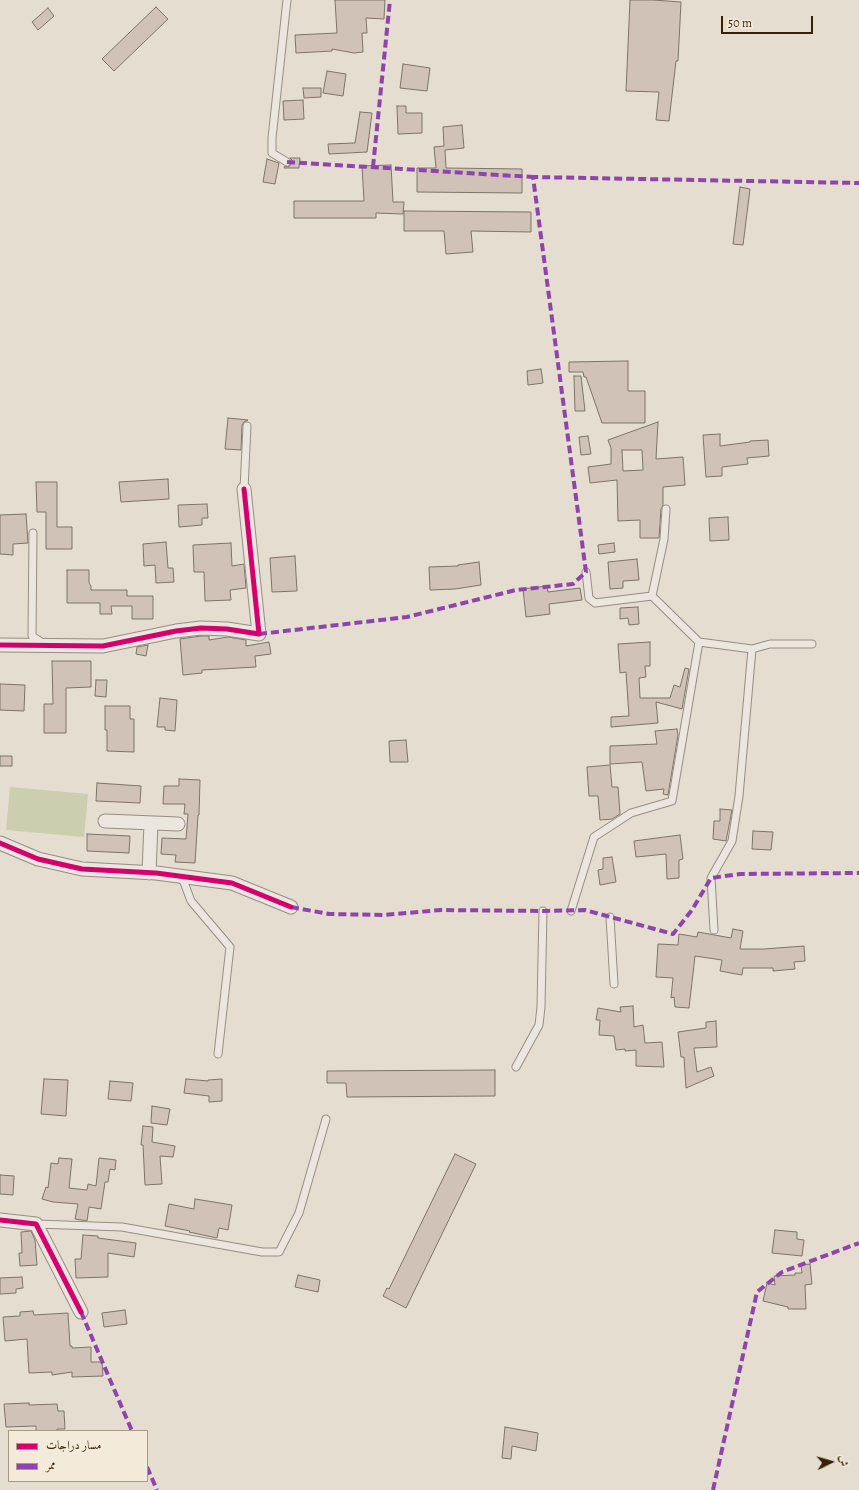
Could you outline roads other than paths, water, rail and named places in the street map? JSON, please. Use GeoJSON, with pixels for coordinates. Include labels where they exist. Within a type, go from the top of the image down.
{"type":"FeatureCollection","features":[{"type":"Feature","properties":{"kind":"street"},"geometry":{"type":"LineString","coordinates":[[0,645],[103,646],[176,631],[201,628],[259,634],[244,489]]}},
{"type":"Feature","properties":{"kind":"street"},"geometry":{"type":"LineString","coordinates":[[105,821],[178,824]]}},
{"type":"Feature","properties":{"kind":"street"},"geometry":{"type":"LineString","coordinates":[[149,873],[151,823]]}},
{"type":"Feature","properties":{"kind":"street"},"geometry":{"type":"LineString","coordinates":[[0,843],[38,859],[82,869],[149,873],[232,883],[291,907]]}},
{"type":"Feature","properties":{"kind":"street"},"geometry":{"type":"LineString","coordinates":[[0,1220],[36,1224],[81,1312]]}},
{"type":"Feature","properties":{"kind":"lane"},"geometry":{"type":"LineString","coordinates":[[287,0],[272,138],[272,153],[287,162]]}},
{"type":"Feature","properties":{"kind":"lane"},"geometry":{"type":"LineString","coordinates":[[244,489],[248,426]]}},
{"type":"Feature","properties":{"kind":"lane"},"geometry":{"type":"LineString","coordinates":[[652,596],[664,539],[666,509]]}},
{"type":"Feature","properties":{"kind":"lane"},"geometry":{"type":"LineString","coordinates":[[33,533],[32,636],[46,645]]}},
{"type":"Feature","properties":{"kind":"lane"},"geometry":{"type":"LineString","coordinates":[[586,572],[589,598],[595,603],[652,596]]}},
{"type":"Feature","properties":{"kind":"lane"},"geometry":{"type":"LineString","coordinates":[[652,596],[699,642],[752,649],[770,644],[812,644]]}},
{"type":"Feature","properties":{"kind":"lane"},"geometry":{"type":"LineString","coordinates":[[571,911],[594,837],[631,813],[672,801],[699,642]]}},
{"type":"Feature","properties":{"kind":"lane"},"geometry":{"type":"LineString","coordinates":[[714,930],[711,878],[732,841],[739,796],[752,649]]}},
{"type":"Feature","properties":{"kind":"lane"},"geometry":{"type":"LineString","coordinates":[[182,877],[191,901],[230,947],[218,1054]]}},
{"type":"Feature","properties":{"kind":"lane"},"geometry":{"type":"LineString","coordinates":[[516,1067],[539,1025],[541,1007],[543,911]]}},
{"type":"Feature","properties":{"kind":"lane"},"geometry":{"type":"LineString","coordinates":[[610,917],[614,984]]}},
{"type":"Feature","properties":{"kind":"lane"},"geometry":{"type":"LineString","coordinates":[[36,1224],[122,1227],[262,1252],[279,1252],[299,1213],[326,1119]]}}]}
